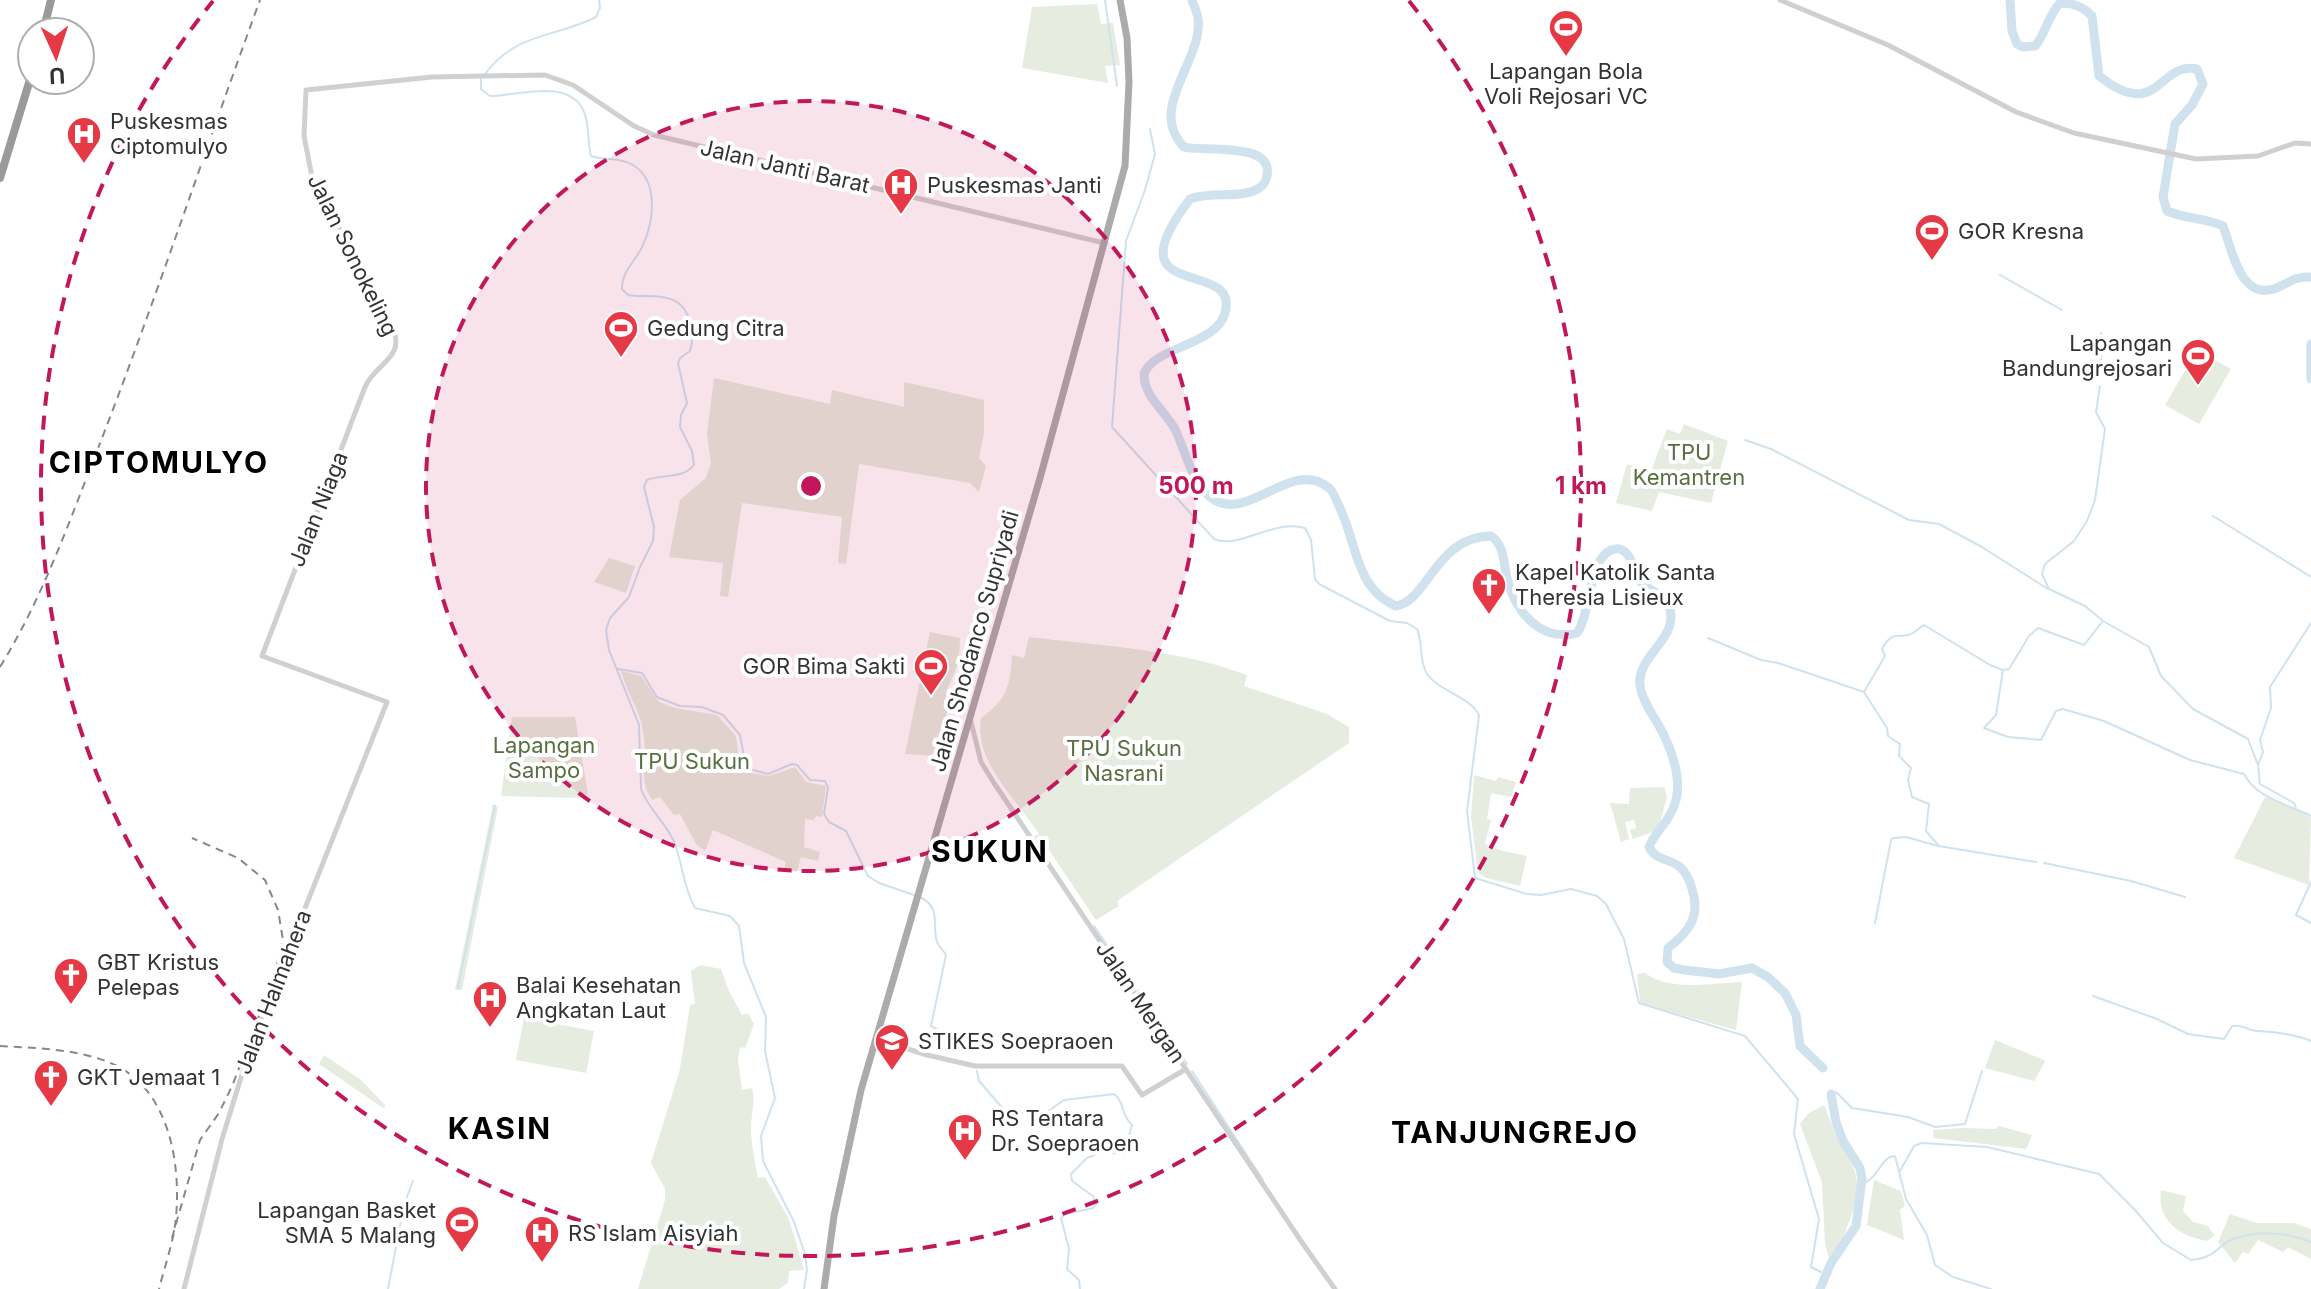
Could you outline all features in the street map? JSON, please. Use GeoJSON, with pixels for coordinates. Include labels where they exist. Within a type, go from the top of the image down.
{"type":"FeatureCollection","features":[{"type":"Feature","properties":{"kind":"highway"},"geometry":{"type":"LineString","coordinates":[[0,178],[25,96]]}},
{"type":"Feature","properties":{"kind":"main road","name":"Jalan Shodanco Supriyadi"},"geometry":{"type":"LineString","coordinates":[[824,1289],[847,1149],[875,1039],[920,892],[1125,166],[1129,121],[1128,49],[1120,0]]}},
{"type":"Feature","properties":{"kind":"street"},"geometry":{"type":"LineString","coordinates":[[1780,0],[1914,59],[2000,105],[2034,120],[2087,136],[2189,158],[2250,157],[2265,155],[2295,143],[2311,144]]}},
{"type":"Feature","properties":{"kind":"street","name":"Jalan Janti Barat"},"geometry":{"type":"LineString","coordinates":[[306,90],[389,80],[534,75],[558,78],[591,96],[634,126],[654,135],[1104,243]]}},
{"type":"Feature","properties":{"kind":"street","name":"Jalan Sonokeling"},"geometry":{"type":"LineString","coordinates":[[306,90],[304,136],[312,177],[396,337],[393,354],[381,367]]}},
{"type":"Feature","properties":{"kind":"street","name":"Jalan Niaga"},"geometry":{"type":"LineString","coordinates":[[381,367],[365,387],[262,656],[387,702]]}},
{"type":"Feature","properties":{"kind":"street","name":"Jalan Halmahera"},"geometry":{"type":"LineString","coordinates":[[184,1289],[253,1039],[387,702]]}},
{"type":"Feature","properties":{"kind":"street","name":"Jalan Mergan"},"geometry":{"type":"LineString","coordinates":[[970,717],[981,762],[1335,1289]]}},
{"type":"Feature","properties":{"kind":"street"},"geometry":{"type":"LineString","coordinates":[[875,1039],[979,1067],[1122,1066],[1142,1095],[1186,1069]]}},
{"type":"Feature","properties":{"kind":"green space"},"geometry":{"type":"Polygon","coordinates":[[[1097,4],[1101,24],[1113,23],[1120,65],[1105,66],[1108,83],[1022,68],[1032,7],[1097,4]]]}},
{"type":"Feature","properties":{"kind":"green space","name":"Lapangan Bandungrejosari"},"geometry":{"type":"Polygon","coordinates":[[[2197,350],[2231,369],[2199,424],[2165,405],[2197,350]]]}},
{"type":"Feature","properties":{"kind":"green space"},"geometry":{"type":"Polygon","coordinates":[[[714,378],[830,404],[832,390],[904,407],[904,382],[984,400],[984,433],[979,458],[986,466],[979,492],[970,483],[859,464],[846,564],[838,563],[842,517],[742,503],[728,597],[720,596],[723,563],[669,557],[680,500],[706,478],[711,463],[707,434],[714,378]]]}},
{"type":"Feature","properties":{"kind":"green space","name":"TPU Kemantren"},"geometry":{"type":"Polygon","coordinates":[[[1684,424],[1728,441],[1711,503],[1659,492],[1652,511],[1616,503],[1627,464],[1651,471],[1667,429],[1680,434],[1684,424]]]}},
{"type":"Feature","properties":{"kind":"green space"},"geometry":{"type":"Polygon","coordinates":[[[609,558],[635,566],[626,593],[594,582],[609,558]]]}},
{"type":"Feature","properties":{"kind":"green space","name":"GOR Bima Sakti"},"geometry":{"type":"Polygon","coordinates":[[[930,632],[960,638],[959,661],[947,690],[948,708],[936,756],[905,754],[930,632]]]}},
{"type":"Feature","properties":{"kind":"green space","name":"TPU Sukun Nasrani"},"geometry":{"type":"Polygon","coordinates":[[[1029,637],[1140,650],[1221,666],[1247,675],[1244,686],[1327,714],[1349,727],[1349,743],[1117,901],[1119,906],[1096,920],[1049,850],[1044,853],[1034,837],[1039,834],[999,780],[984,750],[981,718],[1002,698],[1010,676],[1012,655],[1024,658],[1029,637]]]}},
{"type":"Feature","properties":{"kind":"green space","name":"TPU Sukun"},"geometry":{"type":"Polygon","coordinates":[[[621,671],[641,676],[659,702],[717,715],[736,736],[740,765],[746,772],[769,776],[795,767],[806,782],[826,786],[822,817],[805,819],[804,847],[820,852],[818,861],[801,857],[797,872],[784,868],[786,862],[713,830],[705,851],[696,844],[680,814],[674,815],[660,797],[652,800],[648,792],[641,723],[621,671]]]}},
{"type":"Feature","properties":{"kind":"green space","name":"Lapangan Sampo"},"geometry":{"type":"Polygon","coordinates":[[[512,717],[575,717],[588,794],[581,798],[501,796],[512,717]]]}},
{"type":"Feature","properties":{"kind":"green space"},"geometry":{"type":"Polygon","coordinates":[[[1474,775],[1516,782],[1511,797],[1491,793],[1487,819],[1491,820],[1485,844],[1527,856],[1520,886],[1486,878],[1478,872],[1471,817],[1474,775]]]}},
{"type":"Feature","properties":{"kind":"green space"},"geometry":{"type":"Polygon","coordinates":[[[1664,787],[1667,797],[1658,830],[1633,839],[1630,830],[1636,828],[1634,820],[1625,822],[1629,839],[1621,842],[1610,803],[1629,804],[1630,788],[1664,787]]]}},
{"type":"Feature","properties":{"kind":"green space"},"geometry":{"type":"Polygon","coordinates":[[[2265,797],[2311,818],[2309,885],[2234,858],[2265,797]]]}},
{"type":"Feature","properties":{"kind":"green space"},"geometry":{"type":"Polygon","coordinates":[[[493,804],[498,807],[462,990],[455,990],[493,804]]]}},
{"type":"Feature","properties":{"kind":"green space"},"geometry":{"type":"Polygon","coordinates":[[[700,965],[721,969],[742,1015],[748,1013],[754,1024],[745,1048],[740,1047],[738,1061],[742,1090],[752,1088],[751,1133],[758,1178],[765,1177],[789,1219],[804,1270],[789,1271],[788,1283],[779,1289],[638,1289],[665,1200],[665,1189],[651,1163],[680,1069],[690,1005],[695,1004],[691,971],[700,965]]]}},
{"type":"Feature","properties":{"kind":"green space"},"geometry":{"type":"Polygon","coordinates":[[[1645,973],[1667,983],[1705,985],[1742,982],[1736,1030],[1642,1004],[1637,974],[1645,973]]]}},
{"type":"Feature","properties":{"kind":"green space"},"geometry":{"type":"Polygon","coordinates":[[[524,1018],[594,1031],[586,1073],[516,1060],[524,1018]]]}},
{"type":"Feature","properties":{"kind":"green space"},"geometry":{"type":"Polygon","coordinates":[[[1995,1040],[2044,1060],[2034,1081],[1985,1068],[1995,1040]]]}},
{"type":"Feature","properties":{"kind":"green space"},"geometry":{"type":"Polygon","coordinates":[[[324,1055],[361,1080],[386,1106],[383,1108],[319,1064],[324,1055]]]}},
{"type":"Feature","properties":{"kind":"green space"},"geometry":{"type":"Polygon","coordinates":[[[1824,1105],[1855,1171],[1857,1182],[1854,1208],[1841,1249],[1829,1258],[1825,1244],[1822,1182],[1800,1124],[1809,1113],[1824,1105]]]}},
{"type":"Feature","properties":{"kind":"green space"},"geometry":{"type":"Polygon","coordinates":[[[1999,1126],[2032,1135],[2026,1149],[1934,1138],[1933,1130],[1996,1129],[1999,1126]]]}},
{"type":"Feature","properties":{"kind":"green space"},"geometry":{"type":"Polygon","coordinates":[[[1874,1180],[1901,1191],[1905,1206],[1900,1210],[1904,1240],[1867,1225],[1874,1180]]]}},
{"type":"Feature","properties":{"kind":"green space"},"geometry":{"type":"Polygon","coordinates":[[[2161,1190],[2186,1196],[2183,1211],[2193,1222],[2208,1226],[2214,1235],[2208,1241],[2198,1239],[2172,1225],[2162,1210],[2161,1190]]]}},
{"type":"Feature","properties":{"kind":"green space"},"geometry":{"type":"Polygon","coordinates":[[[2230,1214],[2257,1223],[2294,1223],[2311,1229],[2311,1259],[2288,1247],[2283,1252],[2258,1240],[2248,1254],[2243,1252],[2235,1263],[2218,1242],[2230,1214]]]}},
{"type":"Feature","properties":{"kind":"waterway"},"geometry":{"type":"LineString","coordinates":[[485,74],[497,60],[523,43],[596,17],[599,0]]}},
{"type":"Feature","properties":{"kind":"waterway"},"geometry":{"type":"LineString","coordinates":[[1105,0],[1117,86]]}},
{"type":"Feature","properties":{"kind":"waterway"},"geometry":{"type":"LineString","coordinates":[[1192,0],[1198,18],[1198,34],[1173,100],[1171,116],[1174,132],[1184,147],[1250,153],[1261,158],[1267,167],[1265,182],[1255,190],[1190,199],[1169,232],[1163,254],[1169,267],[1215,286],[1225,296],[1225,313],[1210,333],[1160,357],[1144,374],[1151,397],[1176,431],[1198,482],[1209,496],[1223,504],[1238,504],[1299,480],[1314,480],[1329,488],[1344,518],[1364,575],[1382,598],[1396,606],[1407,602],[1457,547],[1472,539],[1491,536],[1502,551],[1512,594],[1525,615],[1542,629],[1564,635],[1577,633],[1582,624],[1594,576],[1604,556],[1611,550],[1625,552],[1640,581],[1665,599],[1670,609],[1668,630],[1640,675],[1645,701],[1671,751],[1677,781],[1673,808],[1649,847],[1655,855],[1682,869],[1689,880],[1695,907],[1691,923],[1668,948],[1667,962],[1674,968],[1719,974],[1752,968],[1768,977],[1785,993],[1796,1015],[1800,1046],[1823,1068]]}},
{"type":"Feature","properties":{"kind":"waterway"},"geometry":{"type":"LineString","coordinates":[[2010,0],[2012,31],[2017,44],[2023,47],[2035,46],[2060,3],[2077,6],[2092,16],[2099,76],[2119,89],[2134,94],[2146,92],[2174,73],[2197,69],[2203,84],[2192,105],[2175,124],[2163,197],[2167,211],[2223,226],[2235,262],[2248,283],[2256,289],[2267,290],[2298,278],[2311,277]]}},
{"type":"Feature","properties":{"kind":"waterway"},"geometry":{"type":"LineString","coordinates":[[481,79],[481,89],[490,96],[542,91],[567,95],[577,101],[584,112],[591,156],[628,163],[641,172],[650,191],[652,213],[647,235],[624,277],[622,289],[628,295],[675,301],[689,319],[692,343],[690,351],[678,363],[687,403],[680,427],[692,451],[694,465],[679,474],[647,480],[644,487],[654,527],[653,541],[629,597],[610,618],[606,630],[609,650],[639,725],[641,789],[644,796],[674,842],[695,908],[730,916],[739,926],[744,963],[766,1017],[765,1051],[775,1098],[761,1136],[763,1161],[794,1222],[805,1254],[807,1270],[804,1289]]}},
{"type":"Feature","properties":{"kind":"waterway"},"geometry":{"type":"LineString","coordinates":[[1150,129],[1155,154],[1126,241],[1112,427],[1214,539],[1233,541],[1281,527],[1305,528],[1311,540],[1315,579],[1319,584],[1390,621],[1407,623],[1417,629],[1427,674],[1468,703],[1479,715],[1467,811],[1475,878],[1527,894],[1541,895],[1571,889],[1597,896],[1606,904],[1624,939],[1639,1003],[1745,1036],[1798,1099],[1794,1134],[1819,1219],[1811,1267],[1821,1272]]}},
{"type":"Feature","properties":{"kind":"waterway"},"geometry":{"type":"LineString","coordinates":[[2000,275],[2062,310]]}},
{"type":"Feature","properties":{"kind":"waterway"},"geometry":{"type":"LineString","coordinates":[[2100,377],[2101,333]]}},
{"type":"Feature","properties":{"kind":"waterway"},"geometry":{"type":"LineString","coordinates":[[2311,344],[2311,379]]}},
{"type":"Feature","properties":{"kind":"waterway"},"geometry":{"type":"LineString","coordinates":[[2100,386],[2096,412],[2105,429],[2095,500],[2087,521],[2074,541],[2045,564],[2042,574],[2049,589],[2085,606],[2103,621],[2149,647],[2161,676],[2193,709],[2248,739],[2258,765]]}},
{"type":"Feature","properties":{"kind":"waterway"},"geometry":{"type":"LineString","coordinates":[[1745,440],[1771,449],[1909,520],[1939,524],[2048,589]]}},
{"type":"Feature","properties":{"kind":"waterway"},"geometry":{"type":"LineString","coordinates":[[2213,516],[2311,577]]}},
{"type":"Feature","properties":{"kind":"waterway"},"geometry":{"type":"LineString","coordinates":[[2003,670],[2009,669],[2029,636],[2038,628],[2084,645],[2102,622]]}},
{"type":"Feature","properties":{"kind":"waterway"},"geometry":{"type":"LineString","coordinates":[[2296,808],[2294,803],[2260,784],[2258,765],[2263,752],[2260,740],[2271,708],[2270,687],[2311,623]]}},
{"type":"Feature","properties":{"kind":"waterway"},"geometry":{"type":"LineString","coordinates":[[1708,638],[1761,660],[1864,692],[1885,656],[1882,649],[1886,642],[1894,636],[1913,633],[1924,625],[2003,670],[1996,715],[1984,728],[2008,737],[2041,740],[2056,711],[2063,709],[2104,721],[2190,760],[2244,774],[2265,795],[2311,816]]}},
{"type":"Feature","properties":{"kind":"waterway"},"geometry":{"type":"LineString","coordinates":[[618,669],[642,673],[657,697],[680,706],[702,707],[723,715],[740,735],[746,768],[768,774],[792,764],[797,765],[810,780],[825,781],[828,787],[824,814],[829,822],[846,831],[868,876],[914,895]]}},
{"type":"Feature","properties":{"kind":"waterway"},"geometry":{"type":"LineString","coordinates":[[1864,692],[1887,728],[1888,736],[1900,744],[1899,756],[1911,768],[1908,780],[1912,797],[1929,804],[1926,831],[1939,846],[2036,862]]}},
{"type":"Feature","properties":{"kind":"waterway"},"geometry":{"type":"LineString","coordinates":[[458,988],[495,806]]}},
{"type":"Feature","properties":{"kind":"waterway"},"geometry":{"type":"LineString","coordinates":[[1875,923],[1891,840],[1906,837],[1938,846]]}},
{"type":"Feature","properties":{"kind":"waterway"},"geometry":{"type":"LineString","coordinates":[[2044,863],[2131,881],[2185,897]]}},
{"type":"Feature","properties":{"kind":"waterway"},"geometry":{"type":"LineString","coordinates":[[2311,882],[2296,915],[2311,923]]}},
{"type":"Feature","properties":{"kind":"waterway"},"geometry":{"type":"LineString","coordinates":[[920,897],[931,905],[937,941],[946,955],[931,1026],[975,1050]]}},
{"type":"Feature","properties":{"kind":"waterway"},"geometry":{"type":"LineString","coordinates":[[1094,926],[1133,984]]}},
{"type":"Feature","properties":{"kind":"waterway"},"geometry":{"type":"LineString","coordinates":[[1138,990],[1187,1064]]}},
{"type":"Feature","properties":{"kind":"waterway"},"geometry":{"type":"LineString","coordinates":[[2093,996],[2157,1019],[2188,1034],[2224,1039],[2232,1026],[2236,1026],[2311,1041]]}},
{"type":"Feature","properties":{"kind":"waterway"},"geometry":{"type":"LineString","coordinates":[[977,1071],[979,1081],[1005,1111],[1043,1115],[1064,1100],[1114,1094],[1132,1125],[1124,1154],[1102,1152],[1087,1158],[1071,1174],[1072,1181],[1093,1196],[1096,1204],[1093,1208],[1061,1218],[1069,1249],[1067,1269],[1079,1280],[1080,1289]]}},
{"type":"Feature","properties":{"kind":"waterway"},"geometry":{"type":"LineString","coordinates":[[1192,1071],[1263,1180]]}},
{"type":"Feature","properties":{"kind":"waterway"},"geometry":{"type":"LineString","coordinates":[[1836,1092],[1852,1108],[1908,1117],[1935,1127],[1965,1124],[1982,1071]]}},
{"type":"Feature","properties":{"kind":"waterway"},"geometry":{"type":"LineString","coordinates":[[1820,1289],[1831,1263],[1856,1226],[1862,1179],[1860,1168],[1843,1141],[1836,1122],[1831,1094]]}},
{"type":"Feature","properties":{"kind":"waterway"},"geometry":{"type":"LineString","coordinates":[[1900,1171],[1914,1146],[1922,1143],[1987,1147],[2099,1174],[2163,1243],[2191,1260],[2206,1257],[2236,1238],[2255,1234],[2293,1236],[2311,1242]]}},
{"type":"Feature","properties":{"kind":"waterway"},"geometry":{"type":"LineString","coordinates":[[1862,1179],[1866,1182],[1871,1179],[1886,1160],[1895,1156],[1906,1199],[1927,1235],[1935,1265],[1953,1277],[1991,1289]]}},
{"type":"Feature","properties":{"kind":"waterway"},"geometry":{"type":"LineString","coordinates":[[388,1289],[404,1205],[413,1181]]}},
{"type":"Feature","properties":{"kind":"railway"},"geometry":{"type":"LineString","coordinates":[[0,667],[42,588],[76,506],[260,0]]}},
{"type":"Feature","properties":{"kind":"railway"},"geometry":{"type":"LineString","coordinates":[[172,1238],[200,1140],[219,1113],[233,1084],[275,973],[283,940],[278,910],[265,880],[238,858],[192,838]]}},
{"type":"Feature","properties":{"kind":"railway"},"geometry":{"type":"LineString","coordinates":[[0,1046],[59,1050],[102,1060],[133,1077],[148,1092],[168,1130],[176,1174],[175,1226],[159,1289]]}},
{"type":"Feature","properties":{"kind":"place","name":"Lapangan Bola Voli Rejosari VC"},"geometry":{"type":"Point","coordinates":[1566,58]}},
{"type":"Feature","properties":{"kind":"place","name":"Puskesmas Ciptomulyo"},"geometry":{"type":"Point","coordinates":[84,165]}},
{"type":"Feature","properties":{"kind":"place","name":"Puskesmas Janti"},"geometry":{"type":"Point","coordinates":[901,216]}},
{"type":"Feature","properties":{"kind":"place","name":"GOR Kresna"},"geometry":{"type":"Point","coordinates":[1932,262]}},
{"type":"Feature","properties":{"kind":"place","name":"Gedung Citra"},"geometry":{"type":"Point","coordinates":[621,359]}},
{"type":"Feature","properties":{"kind":"place","name":"Lapangan Bandungrejosari"},"geometry":{"type":"Point","coordinates":[2198,387]}},
{"type":"Feature","properties":{"kind":"place","name":"Kapel Katolik Santa Theresia Lisieux"},"geometry":{"type":"Point","coordinates":[1489,616]}},
{"type":"Feature","properties":{"kind":"place","name":"GOR Bima Sakti"},"geometry":{"type":"Point","coordinates":[931,697]}},
{"type":"Feature","properties":{"kind":"place","name":"GBT Kristus Pelepas"},"geometry":{"type":"Point","coordinates":[71,1006]}},
{"type":"Feature","properties":{"kind":"place","name":"Balai Kesehatan Angkatan Laut"},"geometry":{"type":"Point","coordinates":[490,1029]}},
{"type":"Feature","properties":{"kind":"place","name":"STIKES Soepraoen"},"geometry":{"type":"Point","coordinates":[892,1072]}},
{"type":"Feature","properties":{"kind":"place","name":"GKT Jemaat 1"},"geometry":{"type":"Point","coordinates":[51,1108]}},
{"type":"Feature","properties":{"kind":"place","name":"RS Tentara Dr. Soepraoen"},"geometry":{"type":"Point","coordinates":[965,1162]}},
{"type":"Feature","properties":{"kind":"place","name":"Lapangan Basket SMA 5 Malang"},"geometry":{"type":"Point","coordinates":[462,1254]}},
{"type":"Feature","properties":{"kind":"place","name":"RS Islam Aisyiah"},"geometry":{"type":"Point","coordinates":[542,1264]}},
{"type":"Feature","properties":{"kind":"district","name":"CIPTOMULYO"},"geometry":{"type":"Point","coordinates":[159,462]}},
{"type":"Feature","properties":{"kind":"district","name":"SUKUN"},"geometry":{"type":"Point","coordinates":[990,851]}},
{"type":"Feature","properties":{"kind":"district","name":"KASIN"},"geometry":{"type":"Point","coordinates":[500,1128]}},
{"type":"Feature","properties":{"kind":"district","name":"TANJUNGREJO"},"geometry":{"type":"Point","coordinates":[1515,1132]}}]}
